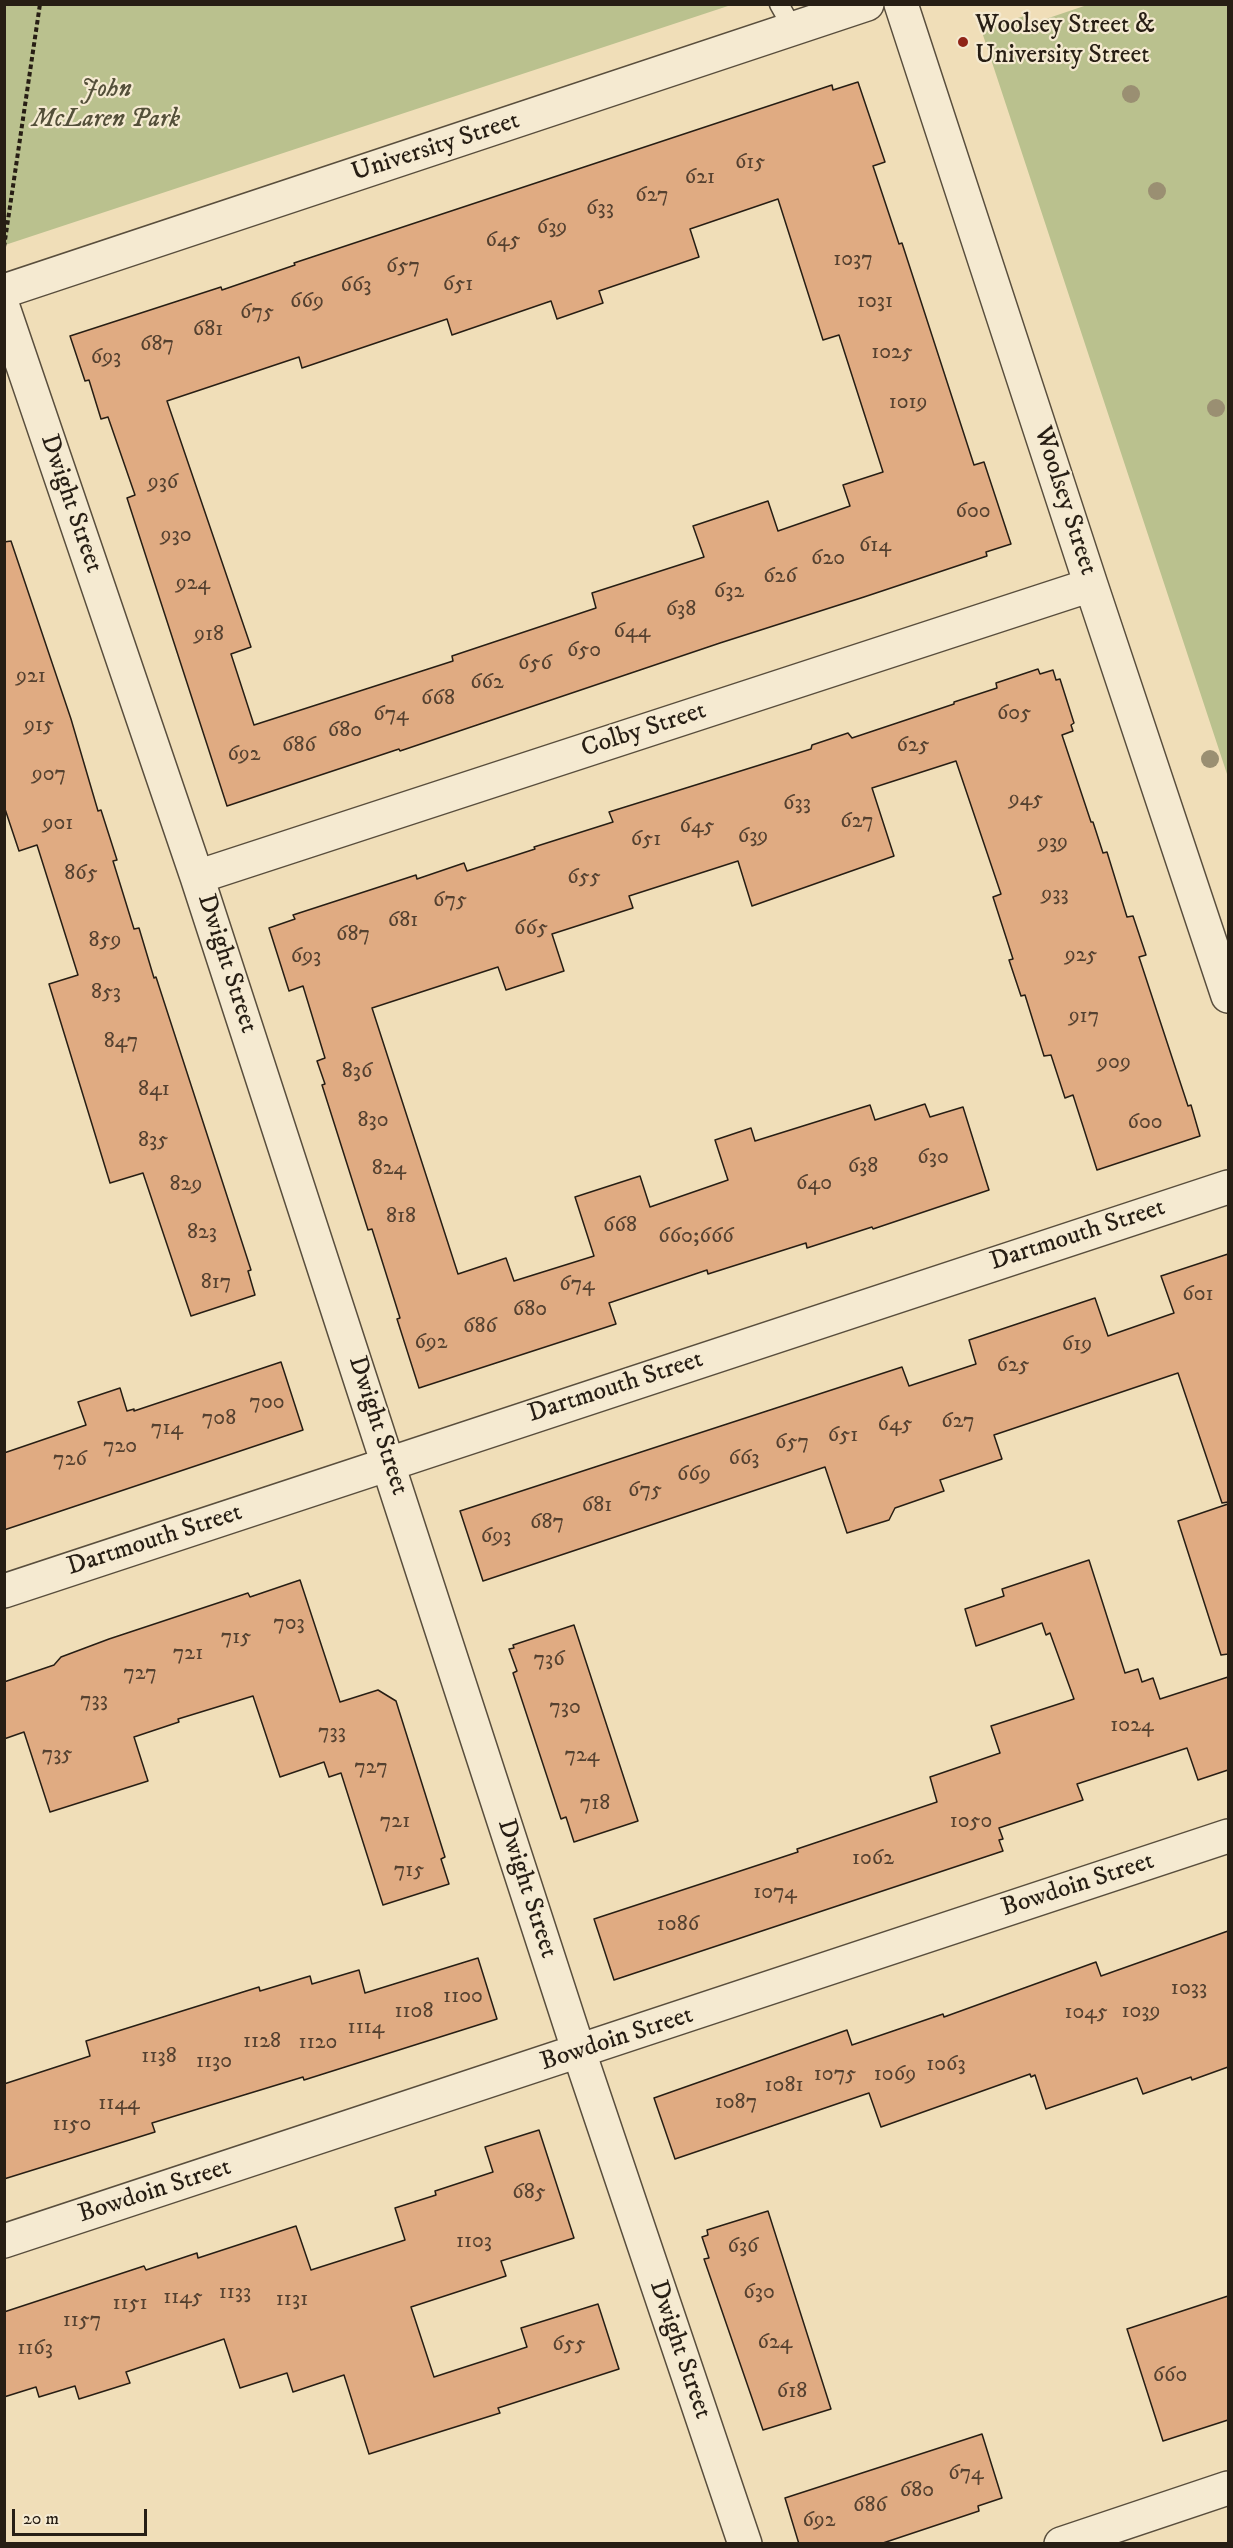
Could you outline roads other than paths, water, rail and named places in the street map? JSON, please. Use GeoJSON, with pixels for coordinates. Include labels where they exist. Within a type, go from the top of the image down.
{"type":"FeatureCollection","features":[{"type":"Feature","properties":{"kind":"street","name":"University Street"},"geometry":{"type":"LineString","coordinates":[[4,291],[786,17],[867,4]]}},
{"type":"Feature","properties":{"kind":"street","name":"Woolsey Street"},"geometry":{"type":"LineString","coordinates":[[901,4],[1228,996]]}},
{"type":"Feature","properties":{"kind":"street","name":"Dwight Street"},"geometry":{"type":"LineString","coordinates":[[4,310],[197,877],[579,2052],[745,2544]]}},
{"type":"Feature","properties":{"kind":"street","name":"Colby Street"},"geometry":{"type":"LineString","coordinates":[[197,877],[1091,585]]}},
{"type":"Feature","properties":{"kind":"street","name":"Dartmouth Street"},"geometry":{"type":"LineString","coordinates":[[4,1591],[1228,1187]]}},
{"type":"Feature","properties":{"kind":"street","name":"Bowdoin Street"},"geometry":{"type":"LineString","coordinates":[[4,2241],[1228,1836]]}},
{"type":"Feature","properties":{"kind":"street"},"geometry":{"type":"LineString","coordinates":[[1061,2544],[1228,2488]]}},
{"type":"Feature","properties":{"kind":"place","name":"Woolsey Street & University Street"},"geometry":{"type":"Point","coordinates":[963,42]}},
{"type":"Feature","properties":{"kind":"park label","name":"John McLaren Park"},"geometry":{"type":"Point","coordinates":[106,106]}}]}
